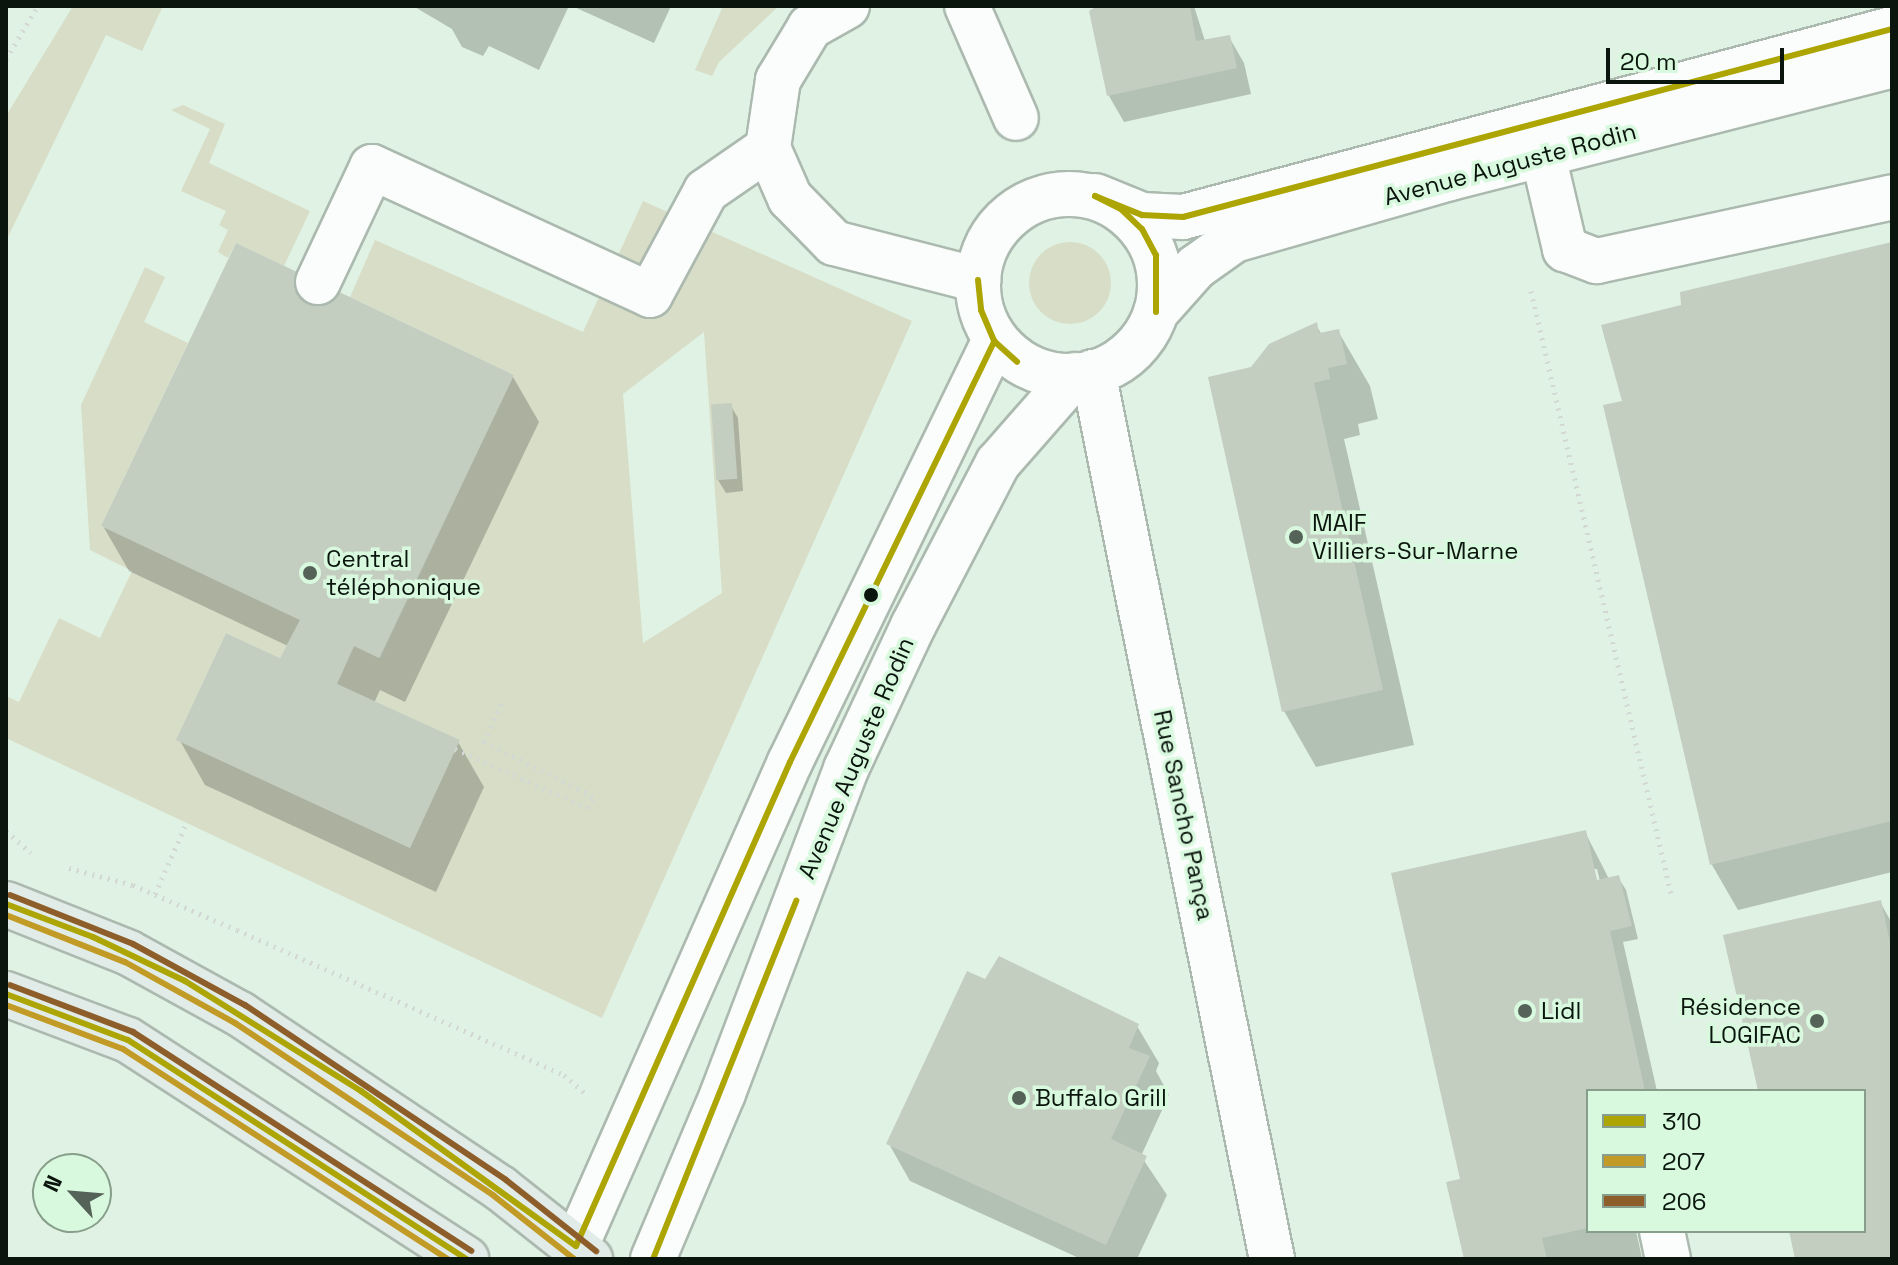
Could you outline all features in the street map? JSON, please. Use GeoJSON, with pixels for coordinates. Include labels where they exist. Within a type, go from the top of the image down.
{"type":"FeatureCollection","features":[{"type":"Feature","properties":{"kind":"main road"},"geometry":{"type":"LineString","coordinates":[[6,904],[93,937],[185,981],[361,1091],[578,1255]]}},
{"type":"Feature","properties":{"kind":"main road"},"geometry":{"type":"LineString","coordinates":[[6,994],[128,1040],[466,1259]]}},
{"type":"Feature","properties":{"kind":"street"},"geometry":{"type":"LineString","coordinates":[[847,6],[810,27],[778,80],[768,148],[790,198],[834,243],[978,280],[981,310],[994,341],[1017,362],[1084,374]]}},
{"type":"Feature","properties":{"kind":"street"},"geometry":{"type":"LineString","coordinates":[[967,6],[1016,118]]}},
{"type":"Feature","properties":{"kind":"street","name":"Avenue Auguste Rodin"},"geometry":{"type":"LineString","coordinates":[[653,1259],[723,1093],[846,769],[913,626],[998,463],[1084,374],[1129,353],[1156,312],[1196,267],[1234,240],[1890,60]]}},
{"type":"Feature","properties":{"kind":"street","name":"Avenue Auguste Rodin"},"geometry":{"type":"LineString","coordinates":[[978,280],[997,229],[1017,210],[1041,197],[1095,196],[1142,215],[1183,217],[1890,60]]}},
{"type":"Feature","properties":{"kind":"street"},"geometry":{"type":"LineString","coordinates":[[318,282],[372,167],[650,295],[706,191],[768,148]]}},
{"type":"Feature","properties":{"kind":"street"},"geometry":{"type":"LineString","coordinates":[[1543,155],[1565,249],[1597,261],[1892,197]]}},
{"type":"Feature","properties":{"kind":"street","name":"Avenue Auguste Rodin"},"geometry":{"type":"LineString","coordinates":[[1095,196],[1121,209],[1142,229],[1156,255],[1160,284],[1156,312]]}},
{"type":"Feature","properties":{"kind":"street"},"geometry":{"type":"LineString","coordinates":[[578,1255],[784,776],[994,341]]}},
{"type":"Feature","properties":{"kind":"street","name":"Rue Sancho Pança"},"geometry":{"type":"LineString","coordinates":[[1084,374],[1272,1259]]}},
{"type":"Feature","properties":{"kind":"street"},"geometry":{"type":"LineString","coordinates":[[1662,1233],[1668,1259]]}},
{"type":"Feature","properties":{"kind":"path"},"geometry":{"type":"LineString","coordinates":[[6,59],[38,6]]}},
{"type":"Feature","properties":{"kind":"path"},"geometry":{"type":"LineString","coordinates":[[1529,282],[1672,898]]}},
{"type":"Feature","properties":{"kind":"path"},"geometry":{"type":"LineString","coordinates":[[455,749],[588,808],[593,796],[484,742],[504,698]]}},
{"type":"Feature","properties":{"kind":"path"},"geometry":{"type":"LineString","coordinates":[[155,894],[186,824]]}},
{"type":"Feature","properties":{"kind":"path"},"geometry":{"type":"LineString","coordinates":[[6,831],[37,857]]}},
{"type":"Feature","properties":{"kind":"path"},"geometry":{"type":"LineString","coordinates":[[61,867],[155,894],[564,1075],[592,1100]]}},
{"type":"Feature","properties":{"kind":"green space"},"geometry":{"type":"Polygon","coordinates":[[[73,6],[163,6],[142,51],[106,35],[6,241],[6,116],[73,6]]]}},
{"type":"Feature","properties":{"kind":"green space"},"geometry":{"type":"Polygon","coordinates":[[[723,6],[779,6],[719,62],[712,76],[695,70],[723,6]]]}},
{"type":"Feature","properties":{"kind":"green space"},"geometry":{"type":"Polygon","coordinates":[[[183,105],[225,124],[209,163],[310,211],[284,266],[236,243],[228,258],[218,252],[228,230],[219,225],[226,211],[181,191],[210,129],[171,110],[183,105]]]}},
{"type":"Feature","properties":{"kind":"green space"},"geometry":{"type":"Polygon","coordinates":[[[643,201],[912,321],[602,1018],[6,738],[6,696],[19,702],[59,618],[100,638],[132,571],[90,550],[81,405],[145,267],[165,277],[144,322],[188,343],[101,526],[300,620],[280,658],[226,633],[177,739],[410,848],[459,740],[337,684],[354,646],[380,658],[514,375],[350,297],[375,240],[583,332],[643,201]],[[704,332],[623,394],[643,643],[722,593],[704,332]]]}},
{"type":"Feature","properties":{"kind":"green space"},"geometry":{"type":"Polygon","coordinates":[[[1070,242],[1086,245],[1099,254],[1108,267],[1111,283],[1108,299],[1099,312],[1086,321],[1070,324],[1054,321],[1041,312],[1032,299],[1029,283],[1032,267],[1041,254],[1054,245],[1070,242]]]}},
{"type":"Feature","properties":{"kind":"building"},"geometry":{"type":"Polygon","coordinates":[[[1097,6],[1190,6],[1196,41],[1230,35],[1237,68],[1107,96],[1089,11],[1097,6]]]}},
{"type":"Feature","properties":{"kind":"building"},"geometry":{"type":"Polygon","coordinates":[[[1892,242],[1892,821],[1710,865],[1603,405],[1622,401],[1601,325],[1681,305],[1680,292],[1892,242]]]}},
{"type":"Feature","properties":{"kind":"building","name":"Central téléphonique"},"geometry":{"type":"Polygon","coordinates":[[[236,243],[514,375],[379,658],[354,646],[337,684],[460,740],[410,848],[176,740],[226,633],[280,658],[300,620],[101,526],[236,243]]]}},
{"type":"Feature","properties":{"kind":"building","name":"MAIF Villiers-Sur-Marne"},"geometry":{"type":"Polygon","coordinates":[[[1317,322],[1319,333],[1339,329],[1347,364],[1328,368],[1330,379],[1314,383],[1383,690],[1282,712],[1208,377],[1251,367],[1269,344],[1317,322]]]}},
{"type":"Feature","properties":{"kind":"building"},"geometry":{"type":"Polygon","coordinates":[[[732,403],[737,479],[716,480],[711,404],[732,403]]]}},
{"type":"Feature","properties":{"kind":"building","name":"Lidl"},"geometry":{"type":"Polygon","coordinates":[[[1586,830],[1597,880],[1619,875],[1632,926],[1610,931],[1645,1089],[1586,1089],[1586,1228],[1542,1238],[1547,1259],[1464,1259],[1446,1182],[1460,1179],[1391,873],[1586,830]]]}},
{"type":"Feature","properties":{"kind":"building","name":"Résidence LOGIFAC"},"geometry":{"type":"Polygon","coordinates":[[[1881,900],[1892,952],[1892,1259],[1795,1259],[1789,1233],[1866,1233],[1866,1089],[1758,1089],[1723,935],[1881,900]]]}},
{"type":"Feature","properties":{"kind":"building","name":"Buffalo Grill"},"geometry":{"type":"Polygon","coordinates":[[[999,956],[1139,1024],[1129,1048],[1150,1056],[1111,1139],[1147,1156],[1106,1245],[886,1144],[967,971],[985,979],[999,956]]]}},
{"type":"Feature","properties":{"kind":"transit line","name":"310"},"geometry":{"type":"LineString","coordinates":[[1095,196],[1142,215],[1183,217],[1892,29]]}},
{"type":"Feature","properties":{"kind":"transit line","name":"310"},"geometry":{"type":"LineString","coordinates":[[1095,196],[1121,209],[1142,229],[1156,255],[1156,312]]}},
{"type":"Feature","properties":{"kind":"transit line","name":"310"},"geometry":{"type":"LineString","coordinates":[[978,280],[981,310],[994,341],[1017,362]]}},
{"type":"Feature","properties":{"kind":"transit line","name":"310"},"geometry":{"type":"LineString","coordinates":[[6,904],[93,937],[185,981],[361,1091],[576,1246],[790,762],[994,341]]}},
{"type":"Feature","properties":{"kind":"transit line","name":"206"},"geometry":{"type":"LineString","coordinates":[[10,895],[133,944],[245,1005],[506,1180],[596,1251]]}},
{"type":"Feature","properties":{"kind":"transit line","name":"310"},"geometry":{"type":"LineString","coordinates":[[653,1259],[796,901]]}},
{"type":"Feature","properties":{"kind":"transit line","name":"207"},"geometry":{"type":"LineString","coordinates":[[6,915],[125,962],[235,1023],[494,1196],[574,1259]]}},
{"type":"Feature","properties":{"kind":"transit line","name":"206"},"geometry":{"type":"LineString","coordinates":[[10,985],[133,1032],[471,1251]]}},
{"type":"Feature","properties":{"kind":"transit line","name":"310"},"geometry":{"type":"LineString","coordinates":[[6,994],[128,1040],[466,1259]]}},
{"type":"Feature","properties":{"kind":"transit line","name":"207"},"geometry":{"type":"LineString","coordinates":[[6,1005],[123,1049],[448,1259]]}},
{"type":"Feature","properties":{"kind":"place","name":"MAIF Villiers-Sur-Marne"},"geometry":{"type":"Point","coordinates":[1296,537]}},
{"type":"Feature","properties":{"kind":"place","name":"Central téléphonique"},"geometry":{"type":"Point","coordinates":[310,573]}},
{"type":"Feature","properties":{"kind":"place","name":"Lidl"},"geometry":{"type":"Point","coordinates":[1525,1011]}},
{"type":"Feature","properties":{"kind":"place","name":"Résidence LOGIFAC"},"geometry":{"type":"Point","coordinates":[1817,1021]}},
{"type":"Feature","properties":{"kind":"place","name":"Buffalo Grill"},"geometry":{"type":"Point","coordinates":[1019,1098]}}]}
